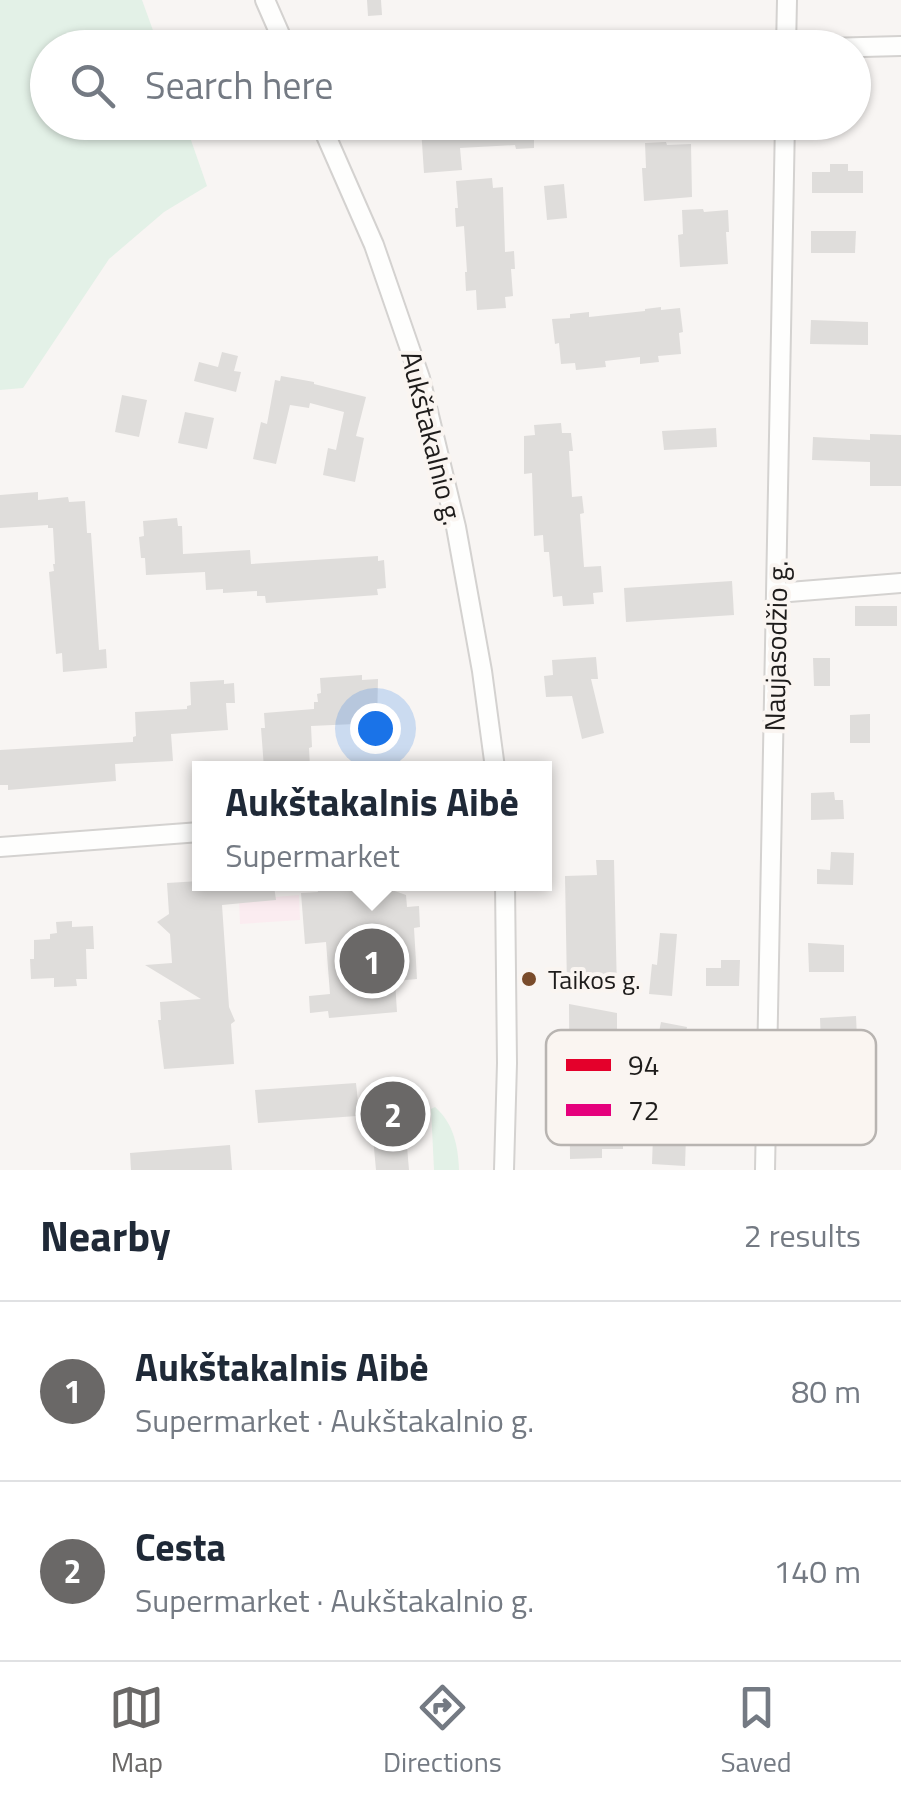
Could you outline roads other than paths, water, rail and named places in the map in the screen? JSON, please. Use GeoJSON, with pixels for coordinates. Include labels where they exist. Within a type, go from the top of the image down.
{"type":"FeatureCollection","features":[{"type":"Feature","properties":{"kind":"street"},"geometry":{"type":"LineString","coordinates":[[265,0],[278,30]]}},
{"type":"Feature","properties":{"kind":"street"},"geometry":{"type":"LineString","coordinates":[[786,30],[787,0]]}},
{"type":"Feature","properties":{"kind":"street"},"geometry":{"type":"LineString","coordinates":[[871,47],[901,46]]}},
{"type":"Feature","properties":{"kind":"street","name":"Aukštakalnio g."},"geometry":{"type":"LineString","coordinates":[[328,140],[374,245],[420,378],[456,527],[494,761]]}},
{"type":"Feature","properties":{"kind":"street","name":"Naujasodžio g."},"geometry":{"type":"LineString","coordinates":[[769,1030],[785,140]]}},
{"type":"Feature","properties":{"kind":"street"},"geometry":{"type":"LineString","coordinates":[[777,593],[901,583]]}},
{"type":"Feature","properties":{"kind":"street"},"geometry":{"type":"LineString","coordinates":[[0,847],[192,833]]}},
{"type":"Feature","properties":{"kind":"street"},"geometry":{"type":"LineString","coordinates":[[504,1170],[505,891]]}},
{"type":"Feature","properties":{"kind":"street","name":"Naujasodžio g."},"geometry":{"type":"LineString","coordinates":[[766,1145],[766,1170]]}},
{"type":"Feature","properties":{"kind":"place","name":"Aukštakalnis Aibė"},"geometry":{"type":"Point","coordinates":[372,961]}},
{"type":"Feature","properties":{"kind":"place","name":"Taikos g."},"geometry":{"type":"Point","coordinates":[529,979]}},
{"type":"Feature","properties":{"kind":"place","name":"Cesta"},"geometry":{"type":"Point","coordinates":[393,1114]}}]}
